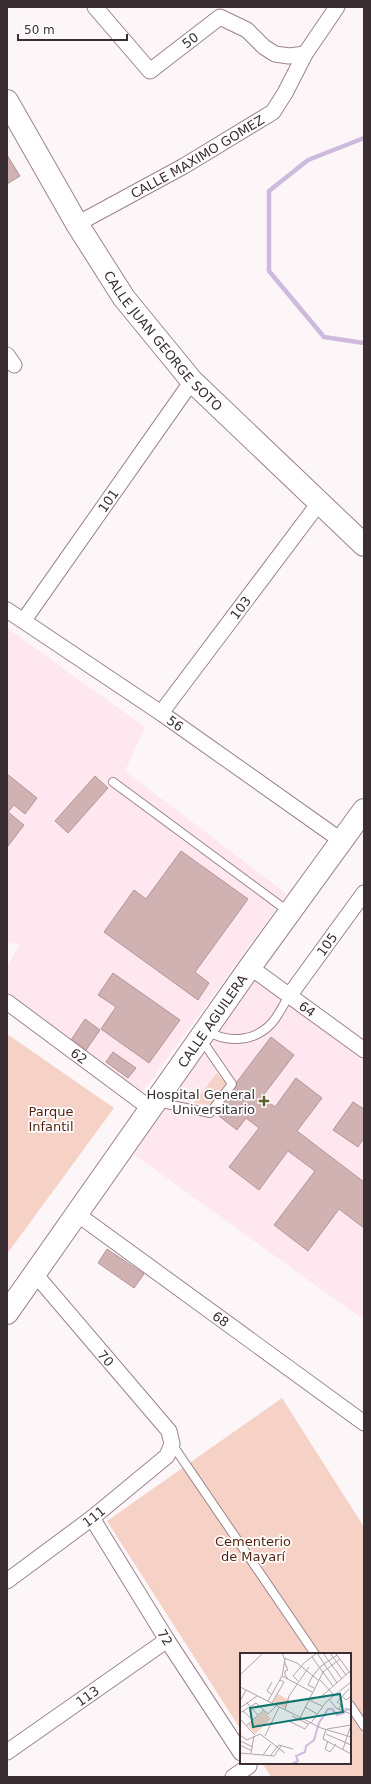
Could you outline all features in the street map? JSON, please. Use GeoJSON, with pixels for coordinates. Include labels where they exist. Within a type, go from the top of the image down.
{"type":"FeatureCollection","features":[{"type":"Feature","properties":{"kind":"main road","name":"CALLE JUAN GEORGE SOTO"},"geometry":{"type":"LineString","coordinates":[[9,110],[77,224],[124,298],[192,382],[364,545]]}},
{"type":"Feature","properties":{"kind":"main road","name":"CALLE AGUILERA"},"geometry":{"type":"LineString","coordinates":[[7,1312],[250,967],[364,810]]}},
{"type":"Feature","properties":{"kind":"street","name":"50"},"geometry":{"type":"LineString","coordinates":[[95,7],[150,71],[220,18],[247,30],[264,47],[275,54],[289,56],[305,54]]}},
{"type":"Feature","properties":{"kind":"street","name":"CALLE MAXIMO GOMEZ"},"geometry":{"type":"LineString","coordinates":[[77,224],[184,166],[273,112],[286,93],[305,54],[337,7]]}},
{"type":"Feature","properties":{"kind":"street","name":"101"},"geometry":{"type":"LineString","coordinates":[[24,620],[192,382]]}},
{"type":"Feature","properties":{"kind":"street","name":"103"},"geometry":{"type":"LineString","coordinates":[[161,713],[319,503]]}},
{"type":"Feature","properties":{"kind":"street","name":"56"},"geometry":{"type":"LineString","coordinates":[[7,610],[161,713],[342,841]]}},
{"type":"Feature","properties":{"kind":"street","name":"105"},"geometry":{"type":"LineString","coordinates":[[289,996],[364,894]]}},
{"type":"Feature","properties":{"kind":"street","name":"64"},"geometry":{"type":"LineString","coordinates":[[250,967],[364,1050]]}},
{"type":"Feature","properties":{"kind":"street","name":"62"},"geometry":{"type":"LineString","coordinates":[[7,1002],[153,1106]]}},
{"type":"Feature","properties":{"kind":"street","name":"68"},"geometry":{"type":"LineString","coordinates":[[77,1214],[364,1423]]}},
{"type":"Feature","properties":{"kind":"street","name":"70"},"geometry":{"type":"LineString","coordinates":[[35,1274],[169,1431],[172,1444]]}},
{"type":"Feature","properties":{"kind":"street","name":"111"},"geometry":{"type":"LineString","coordinates":[[7,1581],[92,1518],[167,1456],[172,1444]]}},
{"type":"Feature","properties":{"kind":"street","name":"72"},"geometry":{"type":"LineString","coordinates":[[92,1518],[167,1640],[240,1751]]}},
{"type":"Feature","properties":{"kind":"street","name":"113"},"geometry":{"type":"LineString","coordinates":[[7,1752],[167,1640]]}},
{"type":"Feature","properties":{"kind":"street"},"geometry":{"type":"LineString","coordinates":[[233,1777],[249,1765]]}},
{"type":"Feature","properties":{"kind":"lane"},"geometry":{"type":"LineString","coordinates":[[113,782],[290,912]]}},
{"type":"Feature","properties":{"kind":"lane"},"geometry":{"type":"LineString","coordinates":[[204,1034],[222,1038],[237,1039],[251,1038],[260,1034],[271,1024],[289,996]]}},
{"type":"Feature","properties":{"kind":"lane"},"geometry":{"type":"LineString","coordinates":[[153,1106],[210,1113],[232,1084],[204,1034]]}},
{"type":"Feature","properties":{"kind":"lane"},"geometry":{"type":"LineString","coordinates":[[172,1444],[314,1653]]}},
{"type":"Feature","properties":{"kind":"lane"},"geometry":{"type":"LineString","coordinates":[[351,1706],[364,1726]]}},
{"type":"Feature","properties":{"kind":"shaded area"},"geometry":{"type":"Polygon","coordinates":[[[7,628],[145,727],[125,771],[287,894],[139,1097],[7,992],[7,967],[20,944],[7,943],[7,628]]]}},
{"type":"Feature","properties":{"kind":"shaded area","name":"Hospital General Universitario"},"geometry":{"type":"Polygon","coordinates":[[[256,969],[364,1052],[364,1320],[129,1151],[256,969]]]}},
{"type":"Feature","properties":{"kind":"green space","name":"Parque Infantil"},"geometry":{"type":"Polygon","coordinates":[[[7,1034],[114,1108],[7,1254],[7,1034]]]}},
{"type":"Feature","properties":{"kind":"green space"},"geometry":{"type":"Polygon","coordinates":[[[217,1073],[226,1084],[211,1105],[194,1103],[217,1073]]]}},
{"type":"Feature","properties":{"kind":"green space","name":"Cementerio de Mayarí"},"geometry":{"type":"Polygon","coordinates":[[[282,1398],[364,1527],[364,1777],[271,1777],[263,1764],[351,1764],[351,1653],[240,1653],[240,1728],[107,1521],[282,1398]]]}},
{"type":"Feature","properties":{"kind":"building"},"geometry":{"type":"Polygon","coordinates":[[[7,155],[20,176],[7,184],[7,155]]]}},
{"type":"Feature","properties":{"kind":"building"},"geometry":{"type":"Polygon","coordinates":[[[7,774],[37,798],[25,814],[14,805],[8,812],[24,825],[8,846],[7,774]]]}},
{"type":"Feature","properties":{"kind":"building"},"geometry":{"type":"Polygon","coordinates":[[[95,776],[108,788],[68,833],[55,821],[95,776]]]}},
{"type":"Feature","properties":{"kind":"building"},"geometry":{"type":"Polygon","coordinates":[[[181,851],[248,899],[195,972],[209,983],[198,1000],[104,932],[134,890],[146,899],[181,851]]]}},
{"type":"Feature","properties":{"kind":"building"},"geometry":{"type":"Polygon","coordinates":[[[113,973],[180,1020],[149,1063],[101,1029],[116,1007],[98,995],[113,973]]]}},
{"type":"Feature","properties":{"kind":"building"},"geometry":{"type":"Polygon","coordinates":[[[85,1019],[100,1030],[86,1050],[71,1040],[85,1019]]]}},
{"type":"Feature","properties":{"kind":"building"},"geometry":{"type":"Polygon","coordinates":[[[271,1037],[294,1055],[262,1097],[275,1107],[296,1078],[322,1098],[297,1131],[364,1182],[364,1228],[339,1209],[308,1251],[274,1225],[315,1171],[288,1151],[259,1190],[229,1167],[259,1128],[246,1118],[237,1130],[214,1112],[271,1037]]]}},
{"type":"Feature","properties":{"kind":"building"},"geometry":{"type":"Polygon","coordinates":[[[113,1052],[136,1068],[128,1078],[106,1062],[113,1052]]]}},
{"type":"Feature","properties":{"kind":"building"},"geometry":{"type":"Polygon","coordinates":[[[353,1102],[364,1109],[364,1138],[358,1147],[333,1130],[353,1102]]]}},
{"type":"Feature","properties":{"kind":"building"},"geometry":{"type":"Polygon","coordinates":[[[107,1249],[144,1274],[134,1288],[98,1263],[107,1249]]]}},
{"type":"Feature","properties":{"kind":"waterway"},"geometry":{"type":"LineString","coordinates":[[364,138],[308,160],[269,191],[269,271],[324,337],[364,343]]}},
{"type":"Feature","properties":{"kind":"place","name":"Hospital General Universitario"},"geometry":{"type":"Point","coordinates":[264,1101]}}]}
